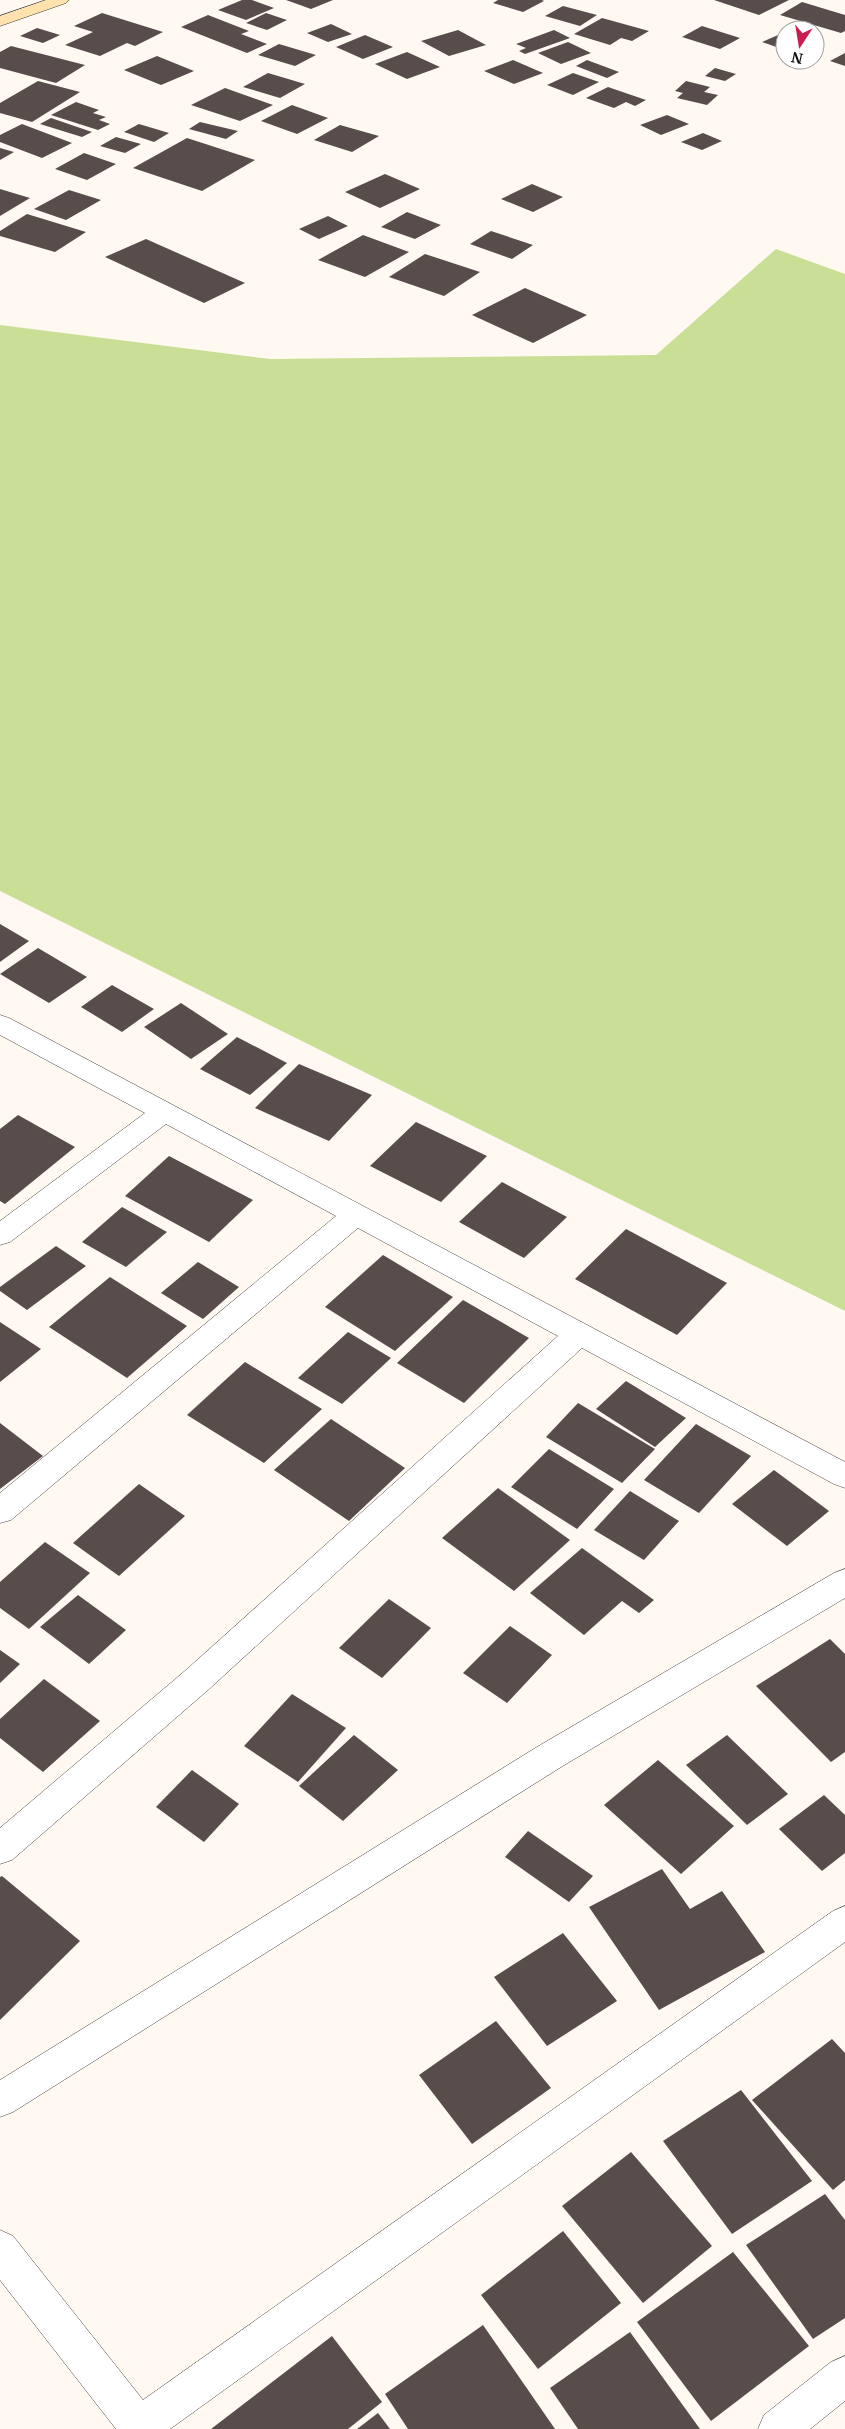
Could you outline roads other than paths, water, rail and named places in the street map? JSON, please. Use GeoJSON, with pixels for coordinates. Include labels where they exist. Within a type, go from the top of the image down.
{"type":"FeatureCollection","features":[{"type":"Feature","properties":{"kind":"main road"},"geometry":{"type":"LineString","coordinates":[[0,21],[61,0]]}},
{"type":"Feature","properties":{"kind":"street"},"geometry":{"type":"LineString","coordinates":[[0,1024],[845,1476]]}},
{"type":"Feature","properties":{"kind":"street"},"geometry":{"type":"LineString","coordinates":[[0,1235],[164,1112]]}},
{"type":"Feature","properties":{"kind":"street"},"geometry":{"type":"LineString","coordinates":[[0,1511],[356,1214]]}},
{"type":"Feature","properties":{"kind":"street"},"geometry":{"type":"LineString","coordinates":[[0,1849],[197,1680],[579,1334]]}},
{"type":"Feature","properties":{"kind":"street"},"geometry":{"type":"LineString","coordinates":[[0,2100],[549,1757],[845,1582]]}},
{"type":"Feature","properties":{"kind":"street"},"geometry":{"type":"LineString","coordinates":[[0,2249],[138,2428],[845,1922]]}},
{"type":"Feature","properties":{"kind":"street"},"geometry":{"type":"LineString","coordinates":[[778,2429],[845,2376]]}}]}
